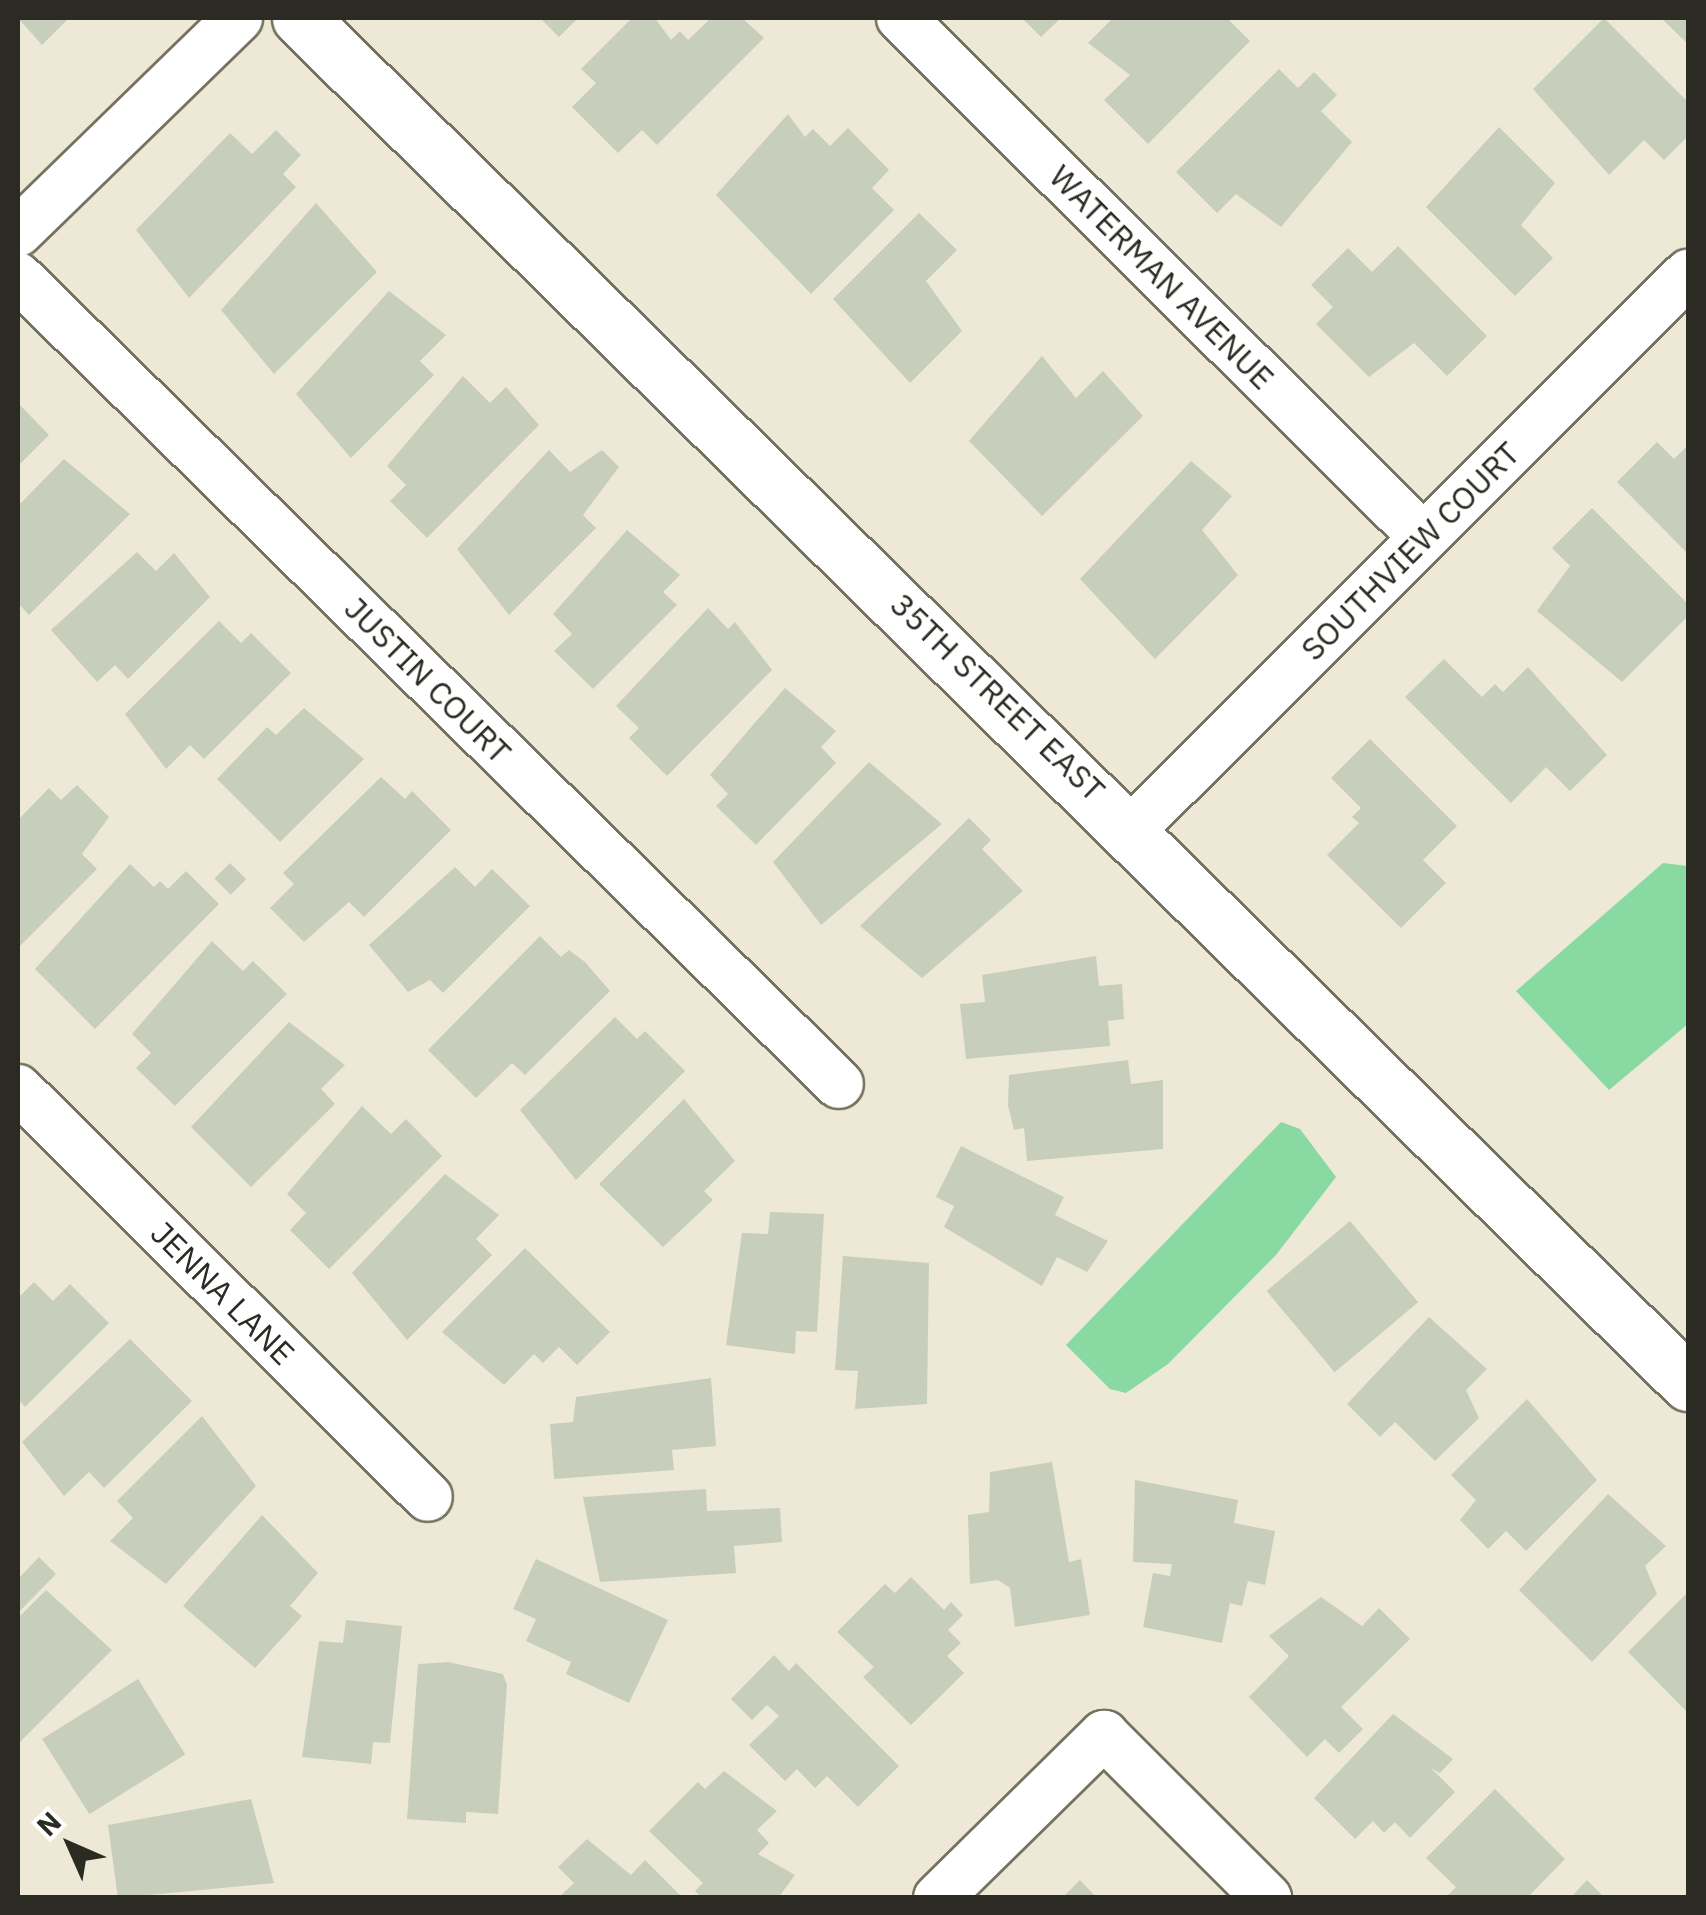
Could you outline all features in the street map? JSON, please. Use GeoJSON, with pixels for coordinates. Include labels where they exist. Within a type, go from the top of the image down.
{"type":"FeatureCollection","features":[{"type":"Feature","properties":{"kind":"street"},"geometry":{"type":"LineString","coordinates":[[18,232],[238,18]]}},
{"type":"Feature","properties":{"kind":"street","name":"35TH STREET EAST"},"geometry":{"type":"LineString","coordinates":[[300,18],[1132,828],[1688,1383]]}},
{"type":"Feature","properties":{"kind":"street","name":"WATERMAN AVENUE"},"geometry":{"type":"LineString","coordinates":[[900,18],[1423,537]]}},
{"type":"Feature","properties":{"kind":"street","name":"SOUTHVIEW COURT"},"geometry":{"type":"LineString","coordinates":[[1132,828],[1688,274]]}},
{"type":"Feature","properties":{"kind":"street","name":"JUSTIN COURT"},"geometry":{"type":"LineString","coordinates":[[18,277],[838,1084]]}},
{"type":"Feature","properties":{"kind":"street","name":"JENNA LANE"},"geometry":{"type":"LineString","coordinates":[[18,1090],[428,1497]]}},
{"type":"Feature","properties":{"kind":"street"},"geometry":{"type":"LineString","coordinates":[[938,1898],[1104,1736],[1267,1898]]}},
{"type":"Feature","properties":{"kind":"shaded area"},"geometry":{"type":"Polygon","coordinates":[[[1663,863],[1688,866],[1688,1024],[1609,1090],[1516,991],[1663,863]]]}},
{"type":"Feature","properties":{"kind":"shaded area"},"geometry":{"type":"Polygon","coordinates":[[[1281,1122],[1300,1129],[1336,1177],[1276,1255],[1168,1364],[1126,1393],[1110,1389],[1066,1345],[1281,1122]]]}},
{"type":"Feature","properties":{"kind":"building"},"geometry":{"type":"Polygon","coordinates":[[[18,18],[69,18],[42,45],[18,18]]]}},
{"type":"Feature","properties":{"kind":"building"},"geometry":{"type":"Polygon","coordinates":[[[540,18],[578,18],[559,37],[540,18]]]}},
{"type":"Feature","properties":{"kind":"building"},"geometry":{"type":"Polygon","coordinates":[[[632,18],[655,18],[671,40],[680,31],[688,40],[711,18],[742,18],[764,38],[657,145],[642,130],[618,153],[572,107],[596,83],[581,69],[632,18]]]}},
{"type":"Feature","properties":{"kind":"building"},"geometry":{"type":"Polygon","coordinates":[[[1022,18],[1061,18],[1041,37],[1022,18]]]}},
{"type":"Feature","properties":{"kind":"building"},"geometry":{"type":"Polygon","coordinates":[[[1113,18],[1227,18],[1250,41],[1148,144],[1104,100],[1130,75],[1088,43],[1113,18]]]}},
{"type":"Feature","properties":{"kind":"building"},"geometry":{"type":"Polygon","coordinates":[[[1604,18],[1688,102],[1688,136],[1664,160],[1644,140],[1609,175],[1533,89],[1604,18]]]}},
{"type":"Feature","properties":{"kind":"building"},"geometry":{"type":"Polygon","coordinates":[[[1661,18],[1688,18],[1688,44],[1661,18]]]}},
{"type":"Feature","properties":{"kind":"building"},"geometry":{"type":"Polygon","coordinates":[[[1279,69],[1298,88],[1314,72],[1337,95],[1321,111],[1352,142],[1281,227],[1236,194],[1217,213],[1176,172],[1279,69]]]}},
{"type":"Feature","properties":{"kind":"building"},"geometry":{"type":"Polygon","coordinates":[[[788,114],[805,137],[813,129],[830,146],[848,128],[889,170],[872,188],[894,210],[811,294],[716,195],[788,114]]]}},
{"type":"Feature","properties":{"kind":"building"},"geometry":{"type":"Polygon","coordinates":[[[1499,127],[1555,183],[1521,225],[1553,258],[1515,296],[1426,207],[1499,127]]]}},
{"type":"Feature","properties":{"kind":"building"},"geometry":{"type":"Polygon","coordinates":[[[276,130],[301,155],[283,174],[296,187],[189,298],[136,230],[230,133],[252,154],[276,130]]]}},
{"type":"Feature","properties":{"kind":"building"},"geometry":{"type":"Polygon","coordinates":[[[316,203],[377,272],[274,374],[221,310],[316,203]]]}},
{"type":"Feature","properties":{"kind":"building"},"geometry":{"type":"Polygon","coordinates":[[[919,213],[957,250],[926,281],[962,331],[910,383],[833,299],[919,213]]]}},
{"type":"Feature","properties":{"kind":"building"},"geometry":{"type":"Polygon","coordinates":[[[1398,246],[1487,336],[1447,376],[1414,343],[1369,377],[1316,324],[1333,307],[1311,285],[1348,248],[1372,272],[1398,246]]]}},
{"type":"Feature","properties":{"kind":"building"},"geometry":{"type":"Polygon","coordinates":[[[389,291],[446,335],[420,361],[434,375],[351,458],[296,394],[389,291]]]}},
{"type":"Feature","properties":{"kind":"building"},"geometry":{"type":"Polygon","coordinates":[[[1042,356],[1076,398],[1103,371],[1143,416],[1042,516],[969,441],[1042,356]]]}},
{"type":"Feature","properties":{"kind":"building"},"geometry":{"type":"Polygon","coordinates":[[[463,376],[490,403],[506,387],[539,425],[427,538],[390,501],[406,485],[387,466],[463,376]]]}},
{"type":"Feature","properties":{"kind":"building"},"geometry":{"type":"Polygon","coordinates":[[[18,403],[49,435],[18,466],[18,403]]]}},
{"type":"Feature","properties":{"kind":"building"},"geometry":{"type":"Polygon","coordinates":[[[1657,442],[1674,459],[1688,445],[1688,554],[1617,482],[1657,442]]]}},
{"type":"Feature","properties":{"kind":"building"},"geometry":{"type":"Polygon","coordinates":[[[549,450],[570,472],[602,450],[619,467],[583,515],[596,528],[509,615],[457,549],[549,450]]]}},
{"type":"Feature","properties":{"kind":"building"},"geometry":{"type":"Polygon","coordinates":[[[64,459],[130,514],[29,615],[18,603],[18,506],[64,459]]]}},
{"type":"Feature","properties":{"kind":"building"},"geometry":{"type":"Polygon","coordinates":[[[1191,461],[1232,496],[1202,530],[1238,575],[1155,659],[1080,579],[1191,461]]]}},
{"type":"Feature","properties":{"kind":"building"},"geometry":{"type":"Polygon","coordinates":[[[1592,508],[1688,604],[1688,616],[1622,682],[1537,611],[1570,566],[1552,548],[1592,508]]]}},
{"type":"Feature","properties":{"kind":"building"},"geometry":{"type":"Polygon","coordinates":[[[627,530],[680,575],[663,592],[677,605],[593,689],[554,651],[572,634],[553,614],[627,530]]]}},
{"type":"Feature","properties":{"kind":"building"},"geometry":{"type":"Polygon","coordinates":[[[137,552],[156,571],[174,553],[210,597],[128,679],[115,665],[97,682],[51,630],[137,552]]]}},
{"type":"Feature","properties":{"kind":"building"},"geometry":{"type":"Polygon","coordinates":[[[708,608],[728,629],[735,622],[772,670],[667,776],[629,738],[639,728],[616,706],[708,608]]]}},
{"type":"Feature","properties":{"kind":"building"},"geometry":{"type":"Polygon","coordinates":[[[219,621],[241,643],[251,633],[291,673],[204,759],[190,745],[166,769],[125,714],[219,621]]]}},
{"type":"Feature","properties":{"kind":"building"},"geometry":{"type":"Polygon","coordinates":[[[1444,659],[1482,697],[1495,684],[1503,692],[1528,667],[1607,755],[1570,791],[1546,767],[1511,803],[1405,697],[1444,659]]]}},
{"type":"Feature","properties":{"kind":"building"},"geometry":{"type":"Polygon","coordinates":[[[785,688],[836,731],[821,747],[836,763],[756,845],[716,806],[728,794],[710,775],[785,688]]]}},
{"type":"Feature","properties":{"kind":"building"},"geometry":{"type":"Polygon","coordinates":[[[304,708],[364,759],[280,842],[217,779],[267,727],[276,735],[304,708]]]}},
{"type":"Feature","properties":{"kind":"building"},"geometry":{"type":"Polygon","coordinates":[[[1370,739],[1457,826],[1423,860],[1446,883],[1401,928],[1327,855],[1359,823],[1352,817],[1361,808],[1331,778],[1370,739]]]}},
{"type":"Feature","properties":{"kind":"building"},"geometry":{"type":"Polygon","coordinates":[[[869,762],[942,824],[821,925],[773,862],[869,762]]]}},
{"type":"Feature","properties":{"kind":"building"},"geometry":{"type":"Polygon","coordinates":[[[381,777],[405,799],[412,791],[451,830],[364,917],[349,902],[304,942],[270,908],[294,884],[283,873],[381,777]]]}},
{"type":"Feature","properties":{"kind":"building"},"geometry":{"type":"Polygon","coordinates":[[[77,785],[109,817],[82,854],[97,869],[18,948],[18,820],[49,788],[61,800],[77,785]]]}},
{"type":"Feature","properties":{"kind":"building"},"geometry":{"type":"Polygon","coordinates":[[[969,818],[991,840],[982,849],[1023,891],[922,978],[860,926],[969,818]]]}},
{"type":"Feature","properties":{"kind":"building"},"geometry":{"type":"Polygon","coordinates":[[[230,863],[246,879],[231,895],[214,879],[230,863]]]}},
{"type":"Feature","properties":{"kind":"building"},"geometry":{"type":"Polygon","coordinates":[[[130,864],[154,887],[160,881],[168,889],[186,871],[219,904],[95,1029],[35,969],[130,864]]]}},
{"type":"Feature","properties":{"kind":"building"},"geometry":{"type":"Polygon","coordinates":[[[455,867],[475,887],[492,869],[530,906],[443,993],[430,980],[408,992],[369,945],[455,867]]]}},
{"type":"Feature","properties":{"kind":"building"},"geometry":{"type":"Polygon","coordinates":[[[540,936],[561,957],[569,950],[585,962],[610,991],[525,1075],[512,1063],[476,1098],[428,1050],[540,936]]]}},
{"type":"Feature","properties":{"kind":"building"},"geometry":{"type":"Polygon","coordinates":[[[212,941],[243,971],[253,961],[287,994],[175,1106],[136,1068],[151,1053],[132,1034],[212,941]]]}},
{"type":"Feature","properties":{"kind":"building"},"geometry":{"type":"Polygon","coordinates":[[[1096,956],[1099,986],[1122,984],[1124,1019],[1108,1021],[1110,1046],[966,1059],[960,1004],[985,1002],[982,975],[1096,956]]]}},
{"type":"Feature","properties":{"kind":"building"},"geometry":{"type":"Polygon","coordinates":[[[615,1017],[637,1039],[645,1031],[685,1071],[576,1180],[520,1110],[615,1017]]]}},
{"type":"Feature","properties":{"kind":"building"},"geometry":{"type":"Polygon","coordinates":[[[289,1022],[345,1065],[321,1089],[335,1104],[251,1187],[191,1127],[289,1022]]]}},
{"type":"Feature","properties":{"kind":"building"},"geometry":{"type":"Polygon","coordinates":[[[1128,1060],[1131,1084],[1163,1080],[1163,1149],[1027,1161],[1024,1128],[1014,1130],[1008,1106],[1009,1075],[1128,1060]]]}},
{"type":"Feature","properties":{"kind":"building"},"geometry":{"type":"Polygon","coordinates":[[[684,1099],[735,1161],[704,1191],[713,1200],[663,1247],[599,1184],[684,1099]]]}},
{"type":"Feature","properties":{"kind":"building"},"geometry":{"type":"Polygon","coordinates":[[[362,1106],[391,1134],[406,1119],[442,1156],[329,1269],[290,1230],[306,1213],[287,1194],[362,1106]]]}},
{"type":"Feature","properties":{"kind":"building"},"geometry":{"type":"Polygon","coordinates":[[[961,1146],[1064,1197],[1055,1215],[1108,1241],[1087,1272],[1057,1257],[1042,1286],[944,1227],[954,1206],[936,1197],[961,1146]]]}},
{"type":"Feature","properties":{"kind":"building"},"geometry":{"type":"Polygon","coordinates":[[[445,1174],[499,1215],[476,1239],[492,1255],[407,1340],[352,1273],[445,1174]]]}},
{"type":"Feature","properties":{"kind":"building"},"geometry":{"type":"Polygon","coordinates":[[[770,1212],[824,1214],[817,1332],[796,1331],[795,1354],[726,1345],[742,1233],[768,1234],[770,1212]]]}},
{"type":"Feature","properties":{"kind":"building"},"geometry":{"type":"Polygon","coordinates":[[[1350,1221],[1418,1302],[1335,1372],[1267,1291],[1350,1221]]]}},
{"type":"Feature","properties":{"kind":"building"},"geometry":{"type":"Polygon","coordinates":[[[525,1248],[610,1332],[577,1365],[559,1347],[543,1363],[534,1354],[504,1385],[442,1332],[525,1248]]]}},
{"type":"Feature","properties":{"kind":"building"},"geometry":{"type":"Polygon","coordinates":[[[843,1256],[929,1263],[927,1404],[855,1409],[858,1371],[835,1370],[843,1256]]]}},
{"type":"Feature","properties":{"kind":"building"},"geometry":{"type":"Polygon","coordinates":[[[34,1282],[53,1301],[70,1284],[109,1323],[25,1407],[18,1399],[18,1298],[34,1282]]]}},
{"type":"Feature","properties":{"kind":"building"},"geometry":{"type":"Polygon","coordinates":[[[1429,1317],[1487,1369],[1466,1390],[1479,1418],[1435,1461],[1395,1422],[1380,1437],[1347,1404],[1429,1317]]]}},
{"type":"Feature","properties":{"kind":"building"},"geometry":{"type":"Polygon","coordinates":[[[130,1339],[192,1401],[104,1488],[89,1472],[64,1496],[22,1442],[130,1339]]]}},
{"type":"Feature","properties":{"kind":"building"},"geometry":{"type":"Polygon","coordinates":[[[711,1378],[716,1446],[672,1450],[674,1470],[554,1479],[550,1424],[573,1422],[576,1397],[711,1378]]]}},
{"type":"Feature","properties":{"kind":"building"},"geometry":{"type":"Polygon","coordinates":[[[1527,1399],[1597,1480],[1526,1551],[1506,1531],[1488,1549],[1460,1520],[1476,1500],[1451,1475],[1527,1399]]]}},
{"type":"Feature","properties":{"kind":"building"},"geometry":{"type":"Polygon","coordinates":[[[202,1416],[256,1486],[166,1584],[110,1541],[133,1518],[117,1501],[202,1416]]]}},
{"type":"Feature","properties":{"kind":"building"},"geometry":{"type":"Polygon","coordinates":[[[1052,1462],[1069,1562],[1081,1559],[1090,1615],[1015,1627],[1010,1588],[998,1580],[970,1584],[968,1515],[989,1512],[990,1472],[1052,1462]]]}},
{"type":"Feature","properties":{"kind":"building"},"geometry":{"type":"Polygon","coordinates":[[[1135,1480],[1238,1500],[1234,1523],[1275,1531],[1265,1585],[1248,1581],[1242,1606],[1230,1603],[1222,1643],[1143,1627],[1153,1573],[1170,1576],[1172,1564],[1133,1562],[1135,1480]]]}},
{"type":"Feature","properties":{"kind":"building"},"geometry":{"type":"Polygon","coordinates":[[[706,1489],[707,1511],[780,1508],[782,1542],[734,1546],[736,1573],[600,1582],[583,1497],[706,1489]]]}},
{"type":"Feature","properties":{"kind":"building"},"geometry":{"type":"Polygon","coordinates":[[[1608,1494],[1666,1546],[1645,1566],[1657,1594],[1592,1662],[1519,1590],[1608,1494]]]}},
{"type":"Feature","properties":{"kind":"building"},"geometry":{"type":"Polygon","coordinates":[[[262,1515],[318,1573],[290,1606],[302,1616],[255,1668],[183,1606],[262,1515]]]}},
{"type":"Feature","properties":{"kind":"building"},"geometry":{"type":"Polygon","coordinates":[[[39,1557],[56,1574],[18,1613],[18,1579],[39,1557]]]}},
{"type":"Feature","properties":{"kind":"building"},"geometry":{"type":"Polygon","coordinates":[[[536,1559],[668,1620],[629,1703],[566,1674],[571,1662],[526,1641],[536,1619],[513,1609],[536,1559]]]}},
{"type":"Feature","properties":{"kind":"building"},"geometry":{"type":"Polygon","coordinates":[[[911,1577],[944,1610],[951,1602],[963,1615],[948,1630],[961,1643],[947,1656],[964,1673],[911,1725],[863,1677],[874,1667],[837,1632],[885,1584],[895,1593],[911,1577]]]}},
{"type":"Feature","properties":{"kind":"building"},"geometry":{"type":"Polygon","coordinates":[[[46,1590],[112,1650],[18,1744],[18,1618],[46,1590]]]}},
{"type":"Feature","properties":{"kind":"building"},"geometry":{"type":"Polygon","coordinates":[[[1688,1592],[1688,1713],[1628,1652],[1688,1592]]]}},
{"type":"Feature","properties":{"kind":"building"},"geometry":{"type":"Polygon","coordinates":[[[1321,1597],[1362,1626],[1379,1608],[1410,1639],[1341,1707],[1363,1729],[1339,1753],[1325,1739],[1307,1757],[1249,1697],[1289,1656],[1269,1636],[1321,1597]]]}},
{"type":"Feature","properties":{"kind":"building"},"geometry":{"type":"Polygon","coordinates":[[[346,1620],[402,1626],[390,1743],[373,1742],[371,1764],[302,1757],[319,1641],[343,1643],[346,1620]]]}},
{"type":"Feature","properties":{"kind":"building"},"geometry":{"type":"Polygon","coordinates":[[[774,1655],[789,1671],[796,1663],[899,1766],[858,1807],[827,1776],[815,1788],[797,1769],[785,1781],[749,1745],[779,1716],[767,1705],[752,1720],[731,1699],[774,1655]]]}},
{"type":"Feature","properties":{"kind":"building"},"geometry":{"type":"Polygon","coordinates":[[[448,1662],[503,1674],[507,1685],[498,1814],[466,1812],[466,1823],[407,1819],[418,1664],[448,1662]]]}},
{"type":"Feature","properties":{"kind":"building"},"geometry":{"type":"Polygon","coordinates":[[[138,1679],[185,1754],[89,1814],[42,1739],[138,1679]]]}},
{"type":"Feature","properties":{"kind":"building"},"geometry":{"type":"Polygon","coordinates":[[[1393,1714],[1453,1759],[1440,1773],[1431,1768],[1455,1792],[1410,1838],[1395,1822],[1384,1833],[1373,1821],[1355,1839],[1314,1798],[1393,1714]]]}},
{"type":"Feature","properties":{"kind":"building"},"geometry":{"type":"Polygon","coordinates":[[[724,1771],[777,1811],[757,1830],[769,1843],[758,1854],[795,1875],[778,1898],[702,1898],[695,1891],[703,1883],[649,1831],[698,1782],[705,1789],[724,1771]]]}},
{"type":"Feature","properties":{"kind":"building"},"geometry":{"type":"Polygon","coordinates":[[[1495,1789],[1565,1859],[1527,1898],[1445,1898],[1456,1887],[1426,1858],[1495,1789]]]}},
{"type":"Feature","properties":{"kind":"building"},"geometry":{"type":"Polygon","coordinates":[[[251,1799],[274,1883],[118,1898],[108,1825],[251,1799]]]}},
{"type":"Feature","properties":{"kind":"building"},"geometry":{"type":"Polygon","coordinates":[[[587,1839],[631,1875],[645,1860],[683,1898],[558,1898],[574,1883],[558,1867],[587,1839]]]}},
{"type":"Feature","properties":{"kind":"building"},"geometry":{"type":"Polygon","coordinates":[[[1080,1880],[1097,1898],[1062,1898],[1080,1880]]]}},
{"type":"Feature","properties":{"kind":"building"},"geometry":{"type":"Polygon","coordinates":[[[1587,1880],[1605,1898],[1570,1898],[1587,1880]]]}}]}
